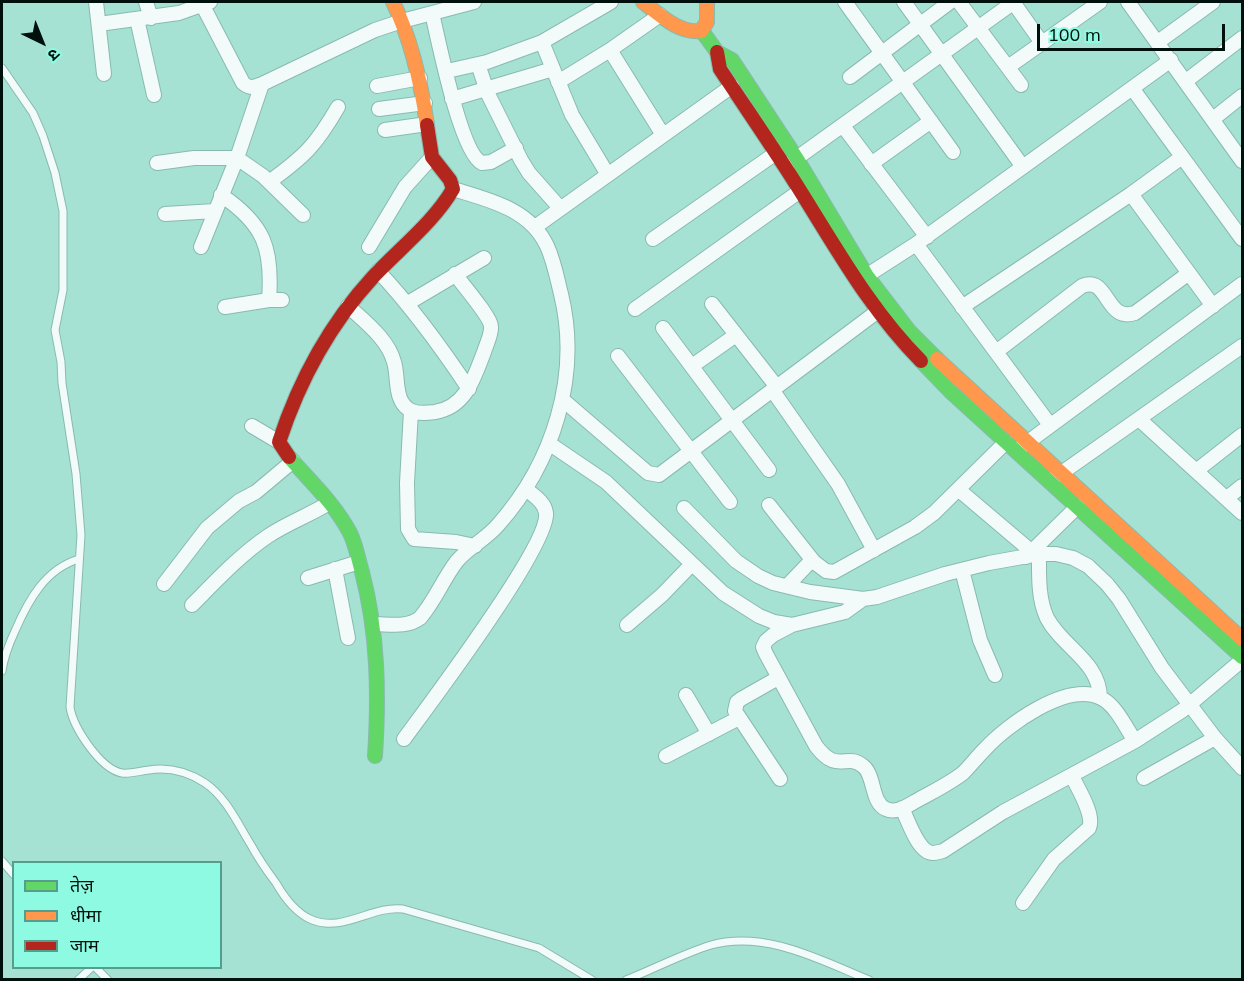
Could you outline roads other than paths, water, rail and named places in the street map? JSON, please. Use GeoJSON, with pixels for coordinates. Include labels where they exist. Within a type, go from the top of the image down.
{"type":"FeatureCollection","features":[{"type":"Feature","properties":{"kind":"street"},"geometry":{"type":"LineString","coordinates":[[96,2],[104,74]]}},
{"type":"Feature","properties":{"kind":"street"},"geometry":{"type":"LineString","coordinates":[[146,2],[144,19],[154,95]]}},
{"type":"Feature","properties":{"kind":"street"},"geometry":{"type":"LineString","coordinates":[[279,442],[303,382],[348,306],[453,189],[453,183],[432,157],[420,78],[402,21],[393,2]]}},
{"type":"Feature","properties":{"kind":"street"},"geometry":{"type":"LineString","coordinates":[[99,24],[179,13],[207,4],[243,82],[253,88],[375,30],[474,2]]}},
{"type":"Feature","properties":{"kind":"street"},"geometry":{"type":"LineString","coordinates":[[447,71],[478,64],[542,42],[611,2]]}},
{"type":"Feature","properties":{"kind":"street"},"geometry":{"type":"LineString","coordinates":[[643,2],[686,31],[694,33],[702,31],[706,26],[706,2]]}},
{"type":"Feature","properties":{"kind":"street"},"geometry":{"type":"LineString","coordinates":[[845,2],[953,152]]}},
{"type":"Feature","properties":{"kind":"street"},"geometry":{"type":"LineString","coordinates":[[904,2],[1023,167]]}},
{"type":"Feature","properties":{"kind":"street"},"geometry":{"type":"LineString","coordinates":[[850,77],[950,2]]}},
{"type":"Feature","properties":{"kind":"street"},"geometry":{"type":"LineString","coordinates":[[959,2],[1021,85]]}},
{"type":"Feature","properties":{"kind":"street"},"geometry":{"type":"LineString","coordinates":[[791,163],[1014,2],[1042,43]]}},
{"type":"Feature","properties":{"kind":"street"},"geometry":{"type":"LineString","coordinates":[[1008,67],[1042,43],[1083,6],[1100,2]]}},
{"type":"Feature","properties":{"kind":"street"},"geometry":{"type":"LineString","coordinates":[[1158,42],[1213,2]]}},
{"type":"Feature","properties":{"kind":"street"},"geometry":{"type":"LineString","coordinates":[[1134,4],[1242,161]]}},
{"type":"Feature","properties":{"kind":"street"},"geometry":{"type":"LineString","coordinates":[[432,13],[452,99],[468,144],[478,161],[491,162],[516,148]]}},
{"type":"Feature","properties":{"kind":"street"},"geometry":{"type":"LineString","coordinates":[[452,99],[486,89],[556,76],[610,50],[660,15]]}},
{"type":"Feature","properties":{"kind":"street"},"geometry":{"type":"LineString","coordinates":[[702,31],[717,52],[720,69],[776,153],[791,163],[800,191],[862,279],[940,364],[1027,442],[1077,506],[1242,659],[1191,704],[1135,741],[1003,812],[943,851],[925,852],[918,843],[902,808]]}},
{"type":"Feature","properties":{"kind":"street"},"geometry":{"type":"LineString","coordinates":[[1186,81],[1242,38]]}},
{"type":"Feature","properties":{"kind":"street"},"geometry":{"type":"LineString","coordinates":[[542,42],[572,115],[608,175]]}},
{"type":"Feature","properties":{"kind":"street"},"geometry":{"type":"LineString","coordinates":[[610,50],[663,135]]}},
{"type":"Feature","properties":{"kind":"street"},"geometry":{"type":"LineString","coordinates":[[717,52],[732,60],[791,163],[862,279],[878,311],[926,367],[1011,447],[1055,477],[1242,639]]}},
{"type":"Feature","properties":{"kind":"street"},"geometry":{"type":"LineString","coordinates":[[862,279],[921,241],[1171,60]]}},
{"type":"Feature","properties":{"kind":"street"},"geometry":{"type":"LineString","coordinates":[[478,64],[486,89],[529,173],[560,208]]}},
{"type":"Feature","properties":{"kind":"street"},"geometry":{"type":"LineString","coordinates":[[376,86],[420,78]]}},
{"type":"Feature","properties":{"kind":"street"},"geometry":{"type":"LineString","coordinates":[[201,247],[220,195],[237,158],[262,84]]}},
{"type":"Feature","properties":{"kind":"street"},"geometry":{"type":"LineString","coordinates":[[535,227],[732,86]]}},
{"type":"Feature","properties":{"kind":"street"},"geometry":{"type":"LineString","coordinates":[[1132,88],[1242,239]]}},
{"type":"Feature","properties":{"kind":"street"},"geometry":{"type":"LineString","coordinates":[[1213,119],[1242,96]]}},
{"type":"Feature","properties":{"kind":"street"},"geometry":{"type":"LineString","coordinates":[[379,109],[425,103]]}},
{"type":"Feature","properties":{"kind":"street"},"geometry":{"type":"LineString","coordinates":[[269,182],[313,147],[338,107]]}},
{"type":"Feature","properties":{"kind":"street"},"geometry":{"type":"LineString","coordinates":[[872,164],[932,122]]}},
{"type":"Feature","properties":{"kind":"street"},"geometry":{"type":"LineString","coordinates":[[385,130],[427,124]]}},
{"type":"Feature","properties":{"kind":"street"},"geometry":{"type":"LineString","coordinates":[[843,126],[872,164],[962,307],[1050,425]]}},
{"type":"Feature","properties":{"kind":"street"},"geometry":{"type":"LineString","coordinates":[[653,239],[776,153]]}},
{"type":"Feature","properties":{"kind":"street"},"geometry":{"type":"LineString","coordinates":[[369,247],[405,187],[432,157]]}},
{"type":"Feature","properties":{"kind":"street"},"geometry":{"type":"LineString","coordinates":[[962,307],[1131,194],[1182,157]]}},
{"type":"Feature","properties":{"kind":"street"},"geometry":{"type":"LineString","coordinates":[[158,163],[194,158],[237,158],[269,182],[303,215]]}},
{"type":"Feature","properties":{"kind":"street"},"geometry":{"type":"LineString","coordinates":[[373,624],[404,625],[420,618],[458,560],[498,526],[526,489],[550,444],[563,400],[568,331],[563,301],[547,245],[535,227],[505,206],[453,189]]}},
{"type":"Feature","properties":{"kind":"street"},"geometry":{"type":"LineString","coordinates":[[635,309],[800,191]]}},
{"type":"Feature","properties":{"kind":"street"},"geometry":{"type":"LineString","coordinates":[[1131,194],[1213,306]]}},
{"type":"Feature","properties":{"kind":"street"},"geometry":{"type":"LineString","coordinates":[[220,195],[242,210],[258,230],[268,255],[276,300],[225,307]]}},
{"type":"Feature","properties":{"kind":"street"},"geometry":{"type":"LineString","coordinates":[[165,214],[215,211]]}},
{"type":"Feature","properties":{"kind":"street"},"geometry":{"type":"LineString","coordinates":[[408,303],[484,258]]}},
{"type":"Feature","properties":{"kind":"street"},"geometry":{"type":"LineString","coordinates":[[378,271],[408,303],[438,342],[469,389]]}},
{"type":"Feature","properties":{"kind":"street"},"geometry":{"type":"LineString","coordinates":[[996,352],[1088,283],[1099,288],[1116,312],[1129,315],[1135,313],[1189,273]]}},
{"type":"Feature","properties":{"kind":"street"},"geometry":{"type":"LineString","coordinates":[[348,306],[386,344],[394,362],[399,397],[404,405],[411,411],[425,413],[440,411],[464,397],[491,331],[491,326],[454,274]]}},
{"type":"Feature","properties":{"kind":"street"},"geometry":{"type":"LineString","coordinates":[[769,505],[814,562],[826,571],[834,572],[915,527],[1011,447],[1027,442],[1242,284]]}},
{"type":"Feature","properties":{"kind":"street"},"geometry":{"type":"LineString","coordinates":[[712,304],[775,389],[838,484],[874,550]]}},
{"type":"Feature","properties":{"kind":"street"},"geometry":{"type":"LineString","coordinates":[[563,400],[648,473],[659,475],[878,311]]}},
{"type":"Feature","properties":{"kind":"street"},"geometry":{"type":"LineString","coordinates":[[663,328],[769,470]]}},
{"type":"Feature","properties":{"kind":"street"},"geometry":{"type":"LineString","coordinates":[[692,366],[736,335]]}},
{"type":"Feature","properties":{"kind":"street"},"geometry":{"type":"LineString","coordinates":[[1055,477],[1242,346]]}},
{"type":"Feature","properties":{"kind":"street"},"geometry":{"type":"LineString","coordinates":[[618,356],[730,502]]}},
{"type":"Feature","properties":{"kind":"street"},"geometry":{"type":"LineString","coordinates":[[411,411],[407,483],[408,529],[411,536],[420,540],[456,542],[475,546]]}},
{"type":"Feature","properties":{"kind":"street"},"geometry":{"type":"LineString","coordinates":[[1139,419],[1242,513]]}},
{"type":"Feature","properties":{"kind":"street"},"geometry":{"type":"LineString","coordinates":[[252,426],[279,442],[329,503],[349,532],[359,562],[373,624],[378,709],[375,756]]}},
{"type":"Feature","properties":{"kind":"street"},"geometry":{"type":"LineString","coordinates":[[1196,471],[1242,435]]}},
{"type":"Feature","properties":{"kind":"street"},"geometry":{"type":"LineString","coordinates":[[550,444],[606,482],[723,593],[742,606],[774,622],[792,625]]}},
{"type":"Feature","properties":{"kind":"street"},"geometry":{"type":"LineString","coordinates":[[164,584],[207,528],[293,461]]}},
{"type":"Feature","properties":{"kind":"street"},"geometry":{"type":"LineString","coordinates":[[1227,498],[1242,486]]}},
{"type":"Feature","properties":{"kind":"street"},"geometry":{"type":"LineString","coordinates":[[404,739],[508,593],[544,527],[547,514],[544,506],[526,489]]}},
{"type":"Feature","properties":{"kind":"street"},"geometry":{"type":"LineString","coordinates":[[959,490],[1032,554],[1047,617],[1054,628],[1090,667],[1097,679],[1100,697]]}},
{"type":"Feature","properties":{"kind":"street"},"geometry":{"type":"LineString","coordinates":[[192,604],[255,545],[329,503]]}},
{"type":"Feature","properties":{"kind":"street"},"geometry":{"type":"LineString","coordinates":[[1032,554],[1077,506]]}},
{"type":"Feature","properties":{"kind":"street"},"geometry":{"type":"LineString","coordinates":[[684,508],[736,561],[758,576],[810,592],[863,599],[877,597],[962,570],[1032,554],[1056,554],[1073,558],[1088,566],[1107,584],[1119,599],[1162,668],[1215,738],[1242,768]]}},
{"type":"Feature","properties":{"kind":"street"},"geometry":{"type":"LineString","coordinates":[[308,578],[359,562]]}},
{"type":"Feature","properties":{"kind":"street"},"geometry":{"type":"LineString","coordinates":[[787,586],[806,566],[814,562]]}},
{"type":"Feature","properties":{"kind":"street"},"geometry":{"type":"LineString","coordinates":[[627,625],[662,595],[692,564]]}},
{"type":"Feature","properties":{"kind":"street"},"geometry":{"type":"LineString","coordinates":[[335,569],[348,638]]}},
{"type":"Feature","properties":{"kind":"street"},"geometry":{"type":"LineString","coordinates":[[962,570],[980,640],[994,675]]}},
{"type":"Feature","properties":{"kind":"street"},"geometry":{"type":"LineString","coordinates":[[863,599],[845,612],[792,625],[773,635],[763,647],[816,746],[830,761],[838,763],[851,761],[861,764],[867,770],[880,804],[885,809],[893,811],[902,808],[951,782],[1014,723],[1059,698],[1100,697],[1109,704],[1135,741]]}},
{"type":"Feature","properties":{"kind":"street"},"geometry":{"type":"LineString","coordinates":[[778,678],[737,702],[735,711],[780,779]]}},
{"type":"Feature","properties":{"kind":"street"},"geometry":{"type":"LineString","coordinates":[[686,695],[709,734]]}},
{"type":"Feature","properties":{"kind":"street"},"geometry":{"type":"LineString","coordinates":[[666,756],[739,718]]}},
{"type":"Feature","properties":{"kind":"street"},"geometry":{"type":"LineString","coordinates":[[1144,778],[1215,738]]}},
{"type":"Feature","properties":{"kind":"street"},"geometry":{"type":"LineString","coordinates":[[1023,903],[1054,859],[1089,828],[1091,823],[1090,814],[1072,776]]}},
{"type":"Feature","properties":{"kind":"lane"},"geometry":{"type":"LineString","coordinates":[[2,68],[33,113],[43,136],[56,173],[63,212],[63,290],[55,330],[80,514],[70,707],[74,722],[83,736],[110,767],[119,772],[159,768],[175,770],[208,785],[226,805],[283,895],[301,914],[312,920],[338,922],[385,908],[403,909],[539,948],[592,980]]}},
{"type":"Feature","properties":{"kind":"lane"},"geometry":{"type":"LineString","coordinates":[[2,671],[2,657],[27,602],[52,574],[70,561],[78,559]]}},
{"type":"Feature","properties":{"kind":"lane"},"geometry":{"type":"LineString","coordinates":[[2,861],[12,873]]}},
{"type":"Feature","properties":{"kind":"lane"},"geometry":{"type":"LineString","coordinates":[[626,980],[709,946],[728,941],[782,945],[869,980]]}},
{"type":"Feature","properties":{"kind":"lane"},"geometry":{"type":"LineString","coordinates":[[78,980],[90,969]]}},
{"type":"Feature","properties":{"kind":"lane"},"geometry":{"type":"LineString","coordinates":[[97,969],[108,980]]}}]}
